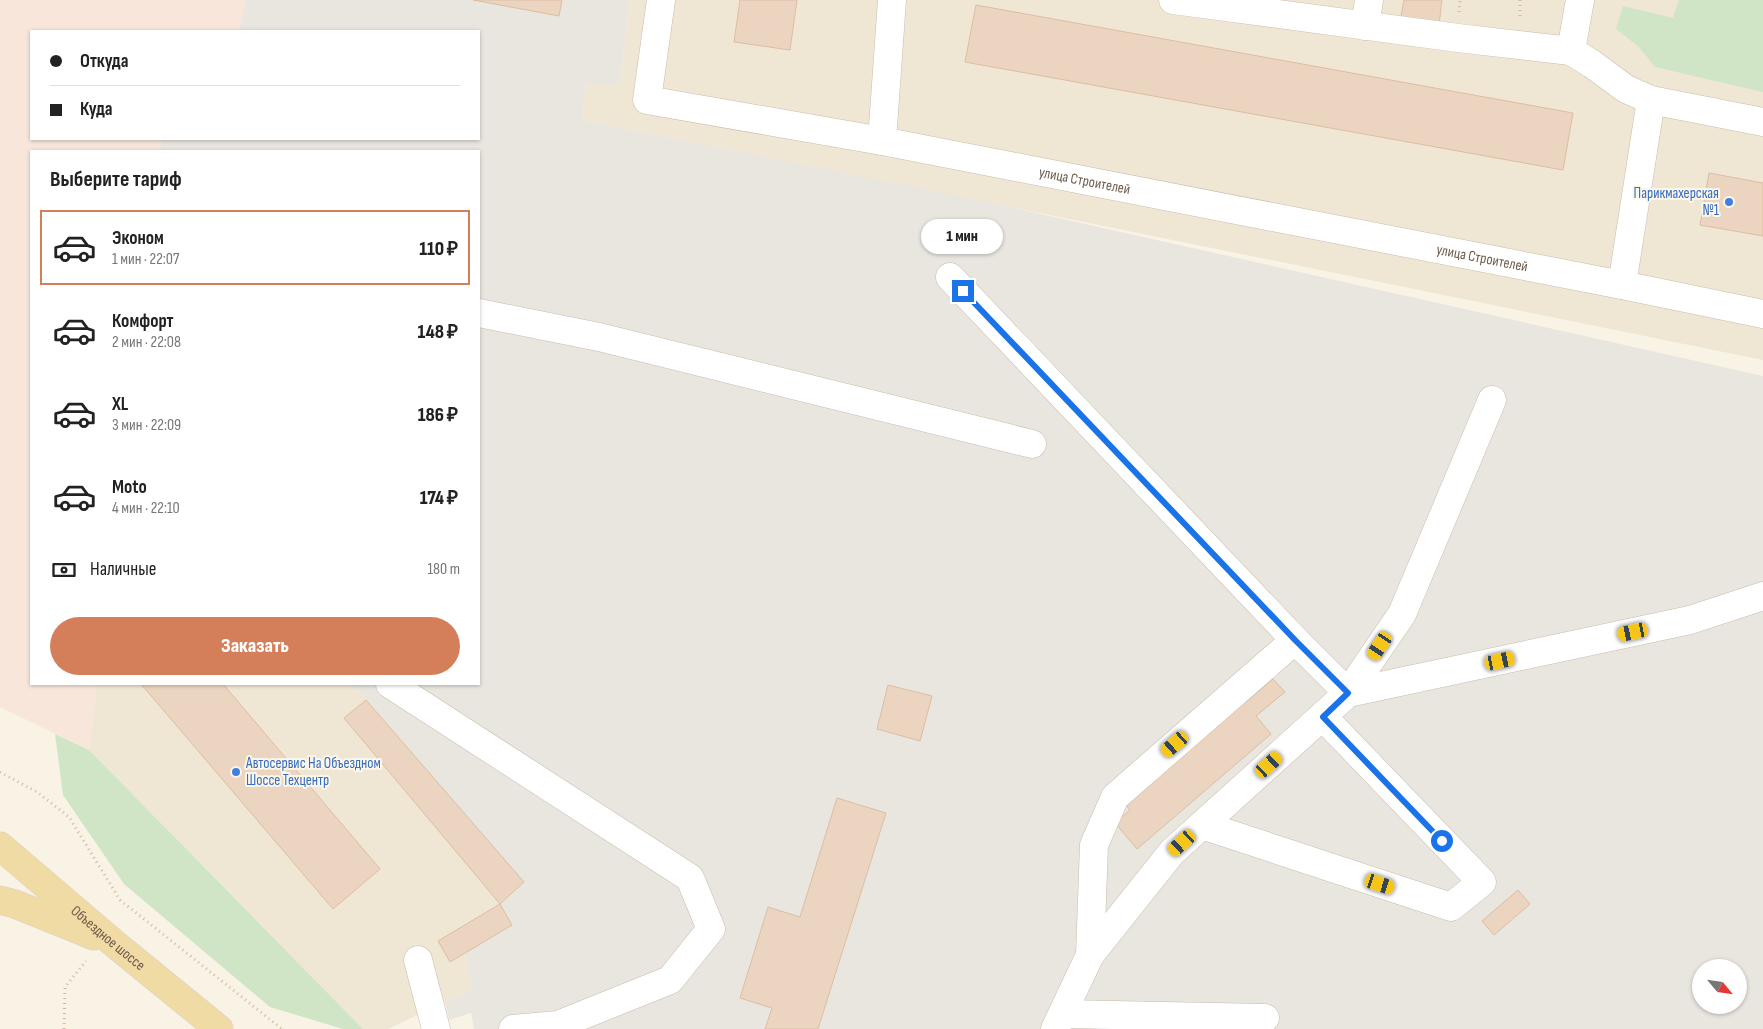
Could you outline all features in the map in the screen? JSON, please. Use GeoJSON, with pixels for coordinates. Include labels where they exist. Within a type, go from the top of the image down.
{"type":"FeatureCollection","features":[{"type":"Feature","properties":{"kind":"main road","name":"Объездное шоссе"},"geometry":{"type":"LineString","coordinates":[[0,846],[116,945],[219,1029]]}},
{"type":"Feature","properties":{"kind":"main road"},"geometry":{"type":"LineString","coordinates":[[0,900],[16,904],[116,945]]}},
{"type":"Feature","properties":{"kind":"street","name":"улица Строителей"},"geometry":{"type":"LineString","coordinates":[[661,0],[647,100],[882,141],[1763,314]]}},
{"type":"Feature","properties":{"kind":"street"},"geometry":{"type":"LineString","coordinates":[[882,141],[892,0]]}},
{"type":"Feature","properties":{"kind":"street"},"geometry":{"type":"LineString","coordinates":[[1174,0],[1367,13],[1571,51],[1626,89],[1651,100],[1763,122]]}},
{"type":"Feature","properties":{"kind":"street"},"geometry":{"type":"LineString","coordinates":[[1571,51],[1580,0]]}},
{"type":"Feature","properties":{"kind":"street"},"geometry":{"type":"LineString","coordinates":[[1622,285],[1651,100]]}},
{"type":"Feature","properties":{"kind":"street"},"geometry":{"type":"LineString","coordinates":[[950,278],[1295,640],[1348,693]]}},
{"type":"Feature","properties":{"kind":"street"},"geometry":{"type":"LineString","coordinates":[[480,313],[600,337],[1032,444]]}},
{"type":"Feature","properties":{"kind":"street"},"geometry":{"type":"LineString","coordinates":[[1265,1018],[1059,1022],[1090,955],[1172,852],[1348,693],[1402,614],[1492,400]]}},
{"type":"Feature","properties":{"kind":"street"},"geometry":{"type":"LineString","coordinates":[[1348,693],[1690,620],[1763,596]]}},
{"type":"Feature","properties":{"kind":"street"},"geometry":{"type":"LineString","coordinates":[[1090,955],[1094,845],[1115,797],[1295,640]]}},
{"type":"Feature","properties":{"kind":"street"},"geometry":{"type":"LineString","coordinates":[[392,685],[690,878],[711,929],[670,980],[558,1025],[513,1029]]}},
{"type":"Feature","properties":{"kind":"street"},"geometry":{"type":"LineString","coordinates":[[1202,825],[1450,907],[1482,882],[1323,717]]}},
{"type":"Feature","properties":{"kind":"street"},"geometry":{"type":"LineString","coordinates":[[418,960],[436,1029]]}},
{"type":"Feature","properties":{"kind":"path"},"geometry":{"type":"LineString","coordinates":[[0,772],[37,792],[69,817],[120,900],[282,1029]]}},
{"type":"Feature","properties":{"kind":"path"},"geometry":{"type":"LineString","coordinates":[[64,1029],[65,987],[87,961]]}},
{"type":"Feature","properties":{"kind":"shaded area"},"geometry":{"type":"Polygon","coordinates":[[[0,0],[246,0],[239,30],[30,30],[30,140],[161,140],[160,150],[30,150],[30,685],[97,685],[89,750],[0,707],[0,0]]]}},
{"type":"Feature","properties":{"kind":"shaded area"},"geometry":{"type":"Polygon","coordinates":[[[246,0],[630,0],[619,86],[586,83],[582,120],[983,201],[1763,376],[1763,1029],[474,1029],[471,1013],[449,1020],[445,1002],[472,991],[465,953],[512,925],[500,904],[524,882],[351,685],[480,685],[480,150],[160,150],[161,140],[480,140],[480,30],[239,30],[246,0]]]}},
{"type":"Feature","properties":{"kind":"shaded area"},"geometry":{"type":"Polygon","coordinates":[[[630,0],[1763,0],[1763,360],[582,120],[586,82],[619,86],[630,0]]]}},
{"type":"Feature","properties":{"kind":"shaded area"},"geometry":{"type":"Polygon","coordinates":[[[97,685],[351,685],[524,882],[512,925],[465,953],[472,991],[388,1029],[363,1029],[89,750],[97,685]]]}},
{"type":"Feature","properties":{"kind":"green space"},"geometry":{"type":"Polygon","coordinates":[[[1679,0],[1763,0],[1763,92],[1655,67],[1639,47],[1616,29],[1623,6],[1673,18],[1679,0]]]}},
{"type":"Feature","properties":{"kind":"green space"},"geometry":{"type":"Polygon","coordinates":[[[55,734],[89,750],[363,1029],[343,1029],[270,1007],[124,884],[63,795],[55,734]]]}},
{"type":"Feature","properties":{"kind":"building"},"geometry":{"type":"Polygon","coordinates":[[[473,0],[562,0],[559,16],[473,0]]]}},
{"type":"Feature","properties":{"kind":"building"},"geometry":{"type":"Polygon","coordinates":[[[740,0],[797,0],[790,50],[734,42],[740,0]]]}},
{"type":"Feature","properties":{"kind":"building"},"geometry":{"type":"Polygon","coordinates":[[[1404,0],[1442,0],[1439,25],[1400,22],[1404,0]]]}},
{"type":"Feature","properties":{"kind":"building"},"geometry":{"type":"Polygon","coordinates":[[[976,5],[1573,113],[1563,170],[965,62],[976,5]]]}},
{"type":"Feature","properties":{"kind":"building"},"geometry":{"type":"Polygon","coordinates":[[[1709,173],[1763,183],[1763,236],[1700,225],[1709,173]]]}},
{"type":"Feature","properties":{"kind":"building"},"geometry":{"type":"Polygon","coordinates":[[[1273,679],[1285,692],[1256,716],[1271,734],[1137,849],[1115,823],[1130,810],[1121,799],[1240,697],[1245,703],[1273,679]]]}},
{"type":"Feature","properties":{"kind":"building"},"geometry":{"type":"Polygon","coordinates":[[[142,685],[224,685],[380,869],[333,909],[142,685]]]}},
{"type":"Feature","properties":{"kind":"building"},"geometry":{"type":"Polygon","coordinates":[[[888,685],[932,696],[920,741],[877,729],[888,685]]]}},
{"type":"Feature","properties":{"kind":"building"},"geometry":{"type":"Polygon","coordinates":[[[366,700],[524,882],[500,904],[344,718],[366,700]]]}},
{"type":"Feature","properties":{"kind":"building"},"geometry":{"type":"Polygon","coordinates":[[[837,798],[886,813],[818,1029],[765,1029],[772,1008],[740,998],[768,907],[800,917],[837,798]]]}},
{"type":"Feature","properties":{"kind":"building"},"geometry":{"type":"Polygon","coordinates":[[[1518,890],[1530,904],[1494,935],[1482,921],[1518,890]]]}},
{"type":"Feature","properties":{"kind":"building"},"geometry":{"type":"Polygon","coordinates":[[[500,904],[512,925],[450,962],[438,941],[500,904]]]}},
{"type":"Feature","properties":{"kind":"place","name":"Парикмахерская №1"},"geometry":{"type":"Point","coordinates":[1729,202]}},
{"type":"Feature","properties":{"kind":"place","name":"Автосервис На Объездном Шоссе Техцентр"},"geometry":{"type":"Point","coordinates":[236,772]}},
{"type":"Feature","properties":{"kind":"route"},"geometry":{"type":"LineString","coordinates":[[963,291],[1295,640],[1348,693],[1323,717],[1442,841]]}}]}
